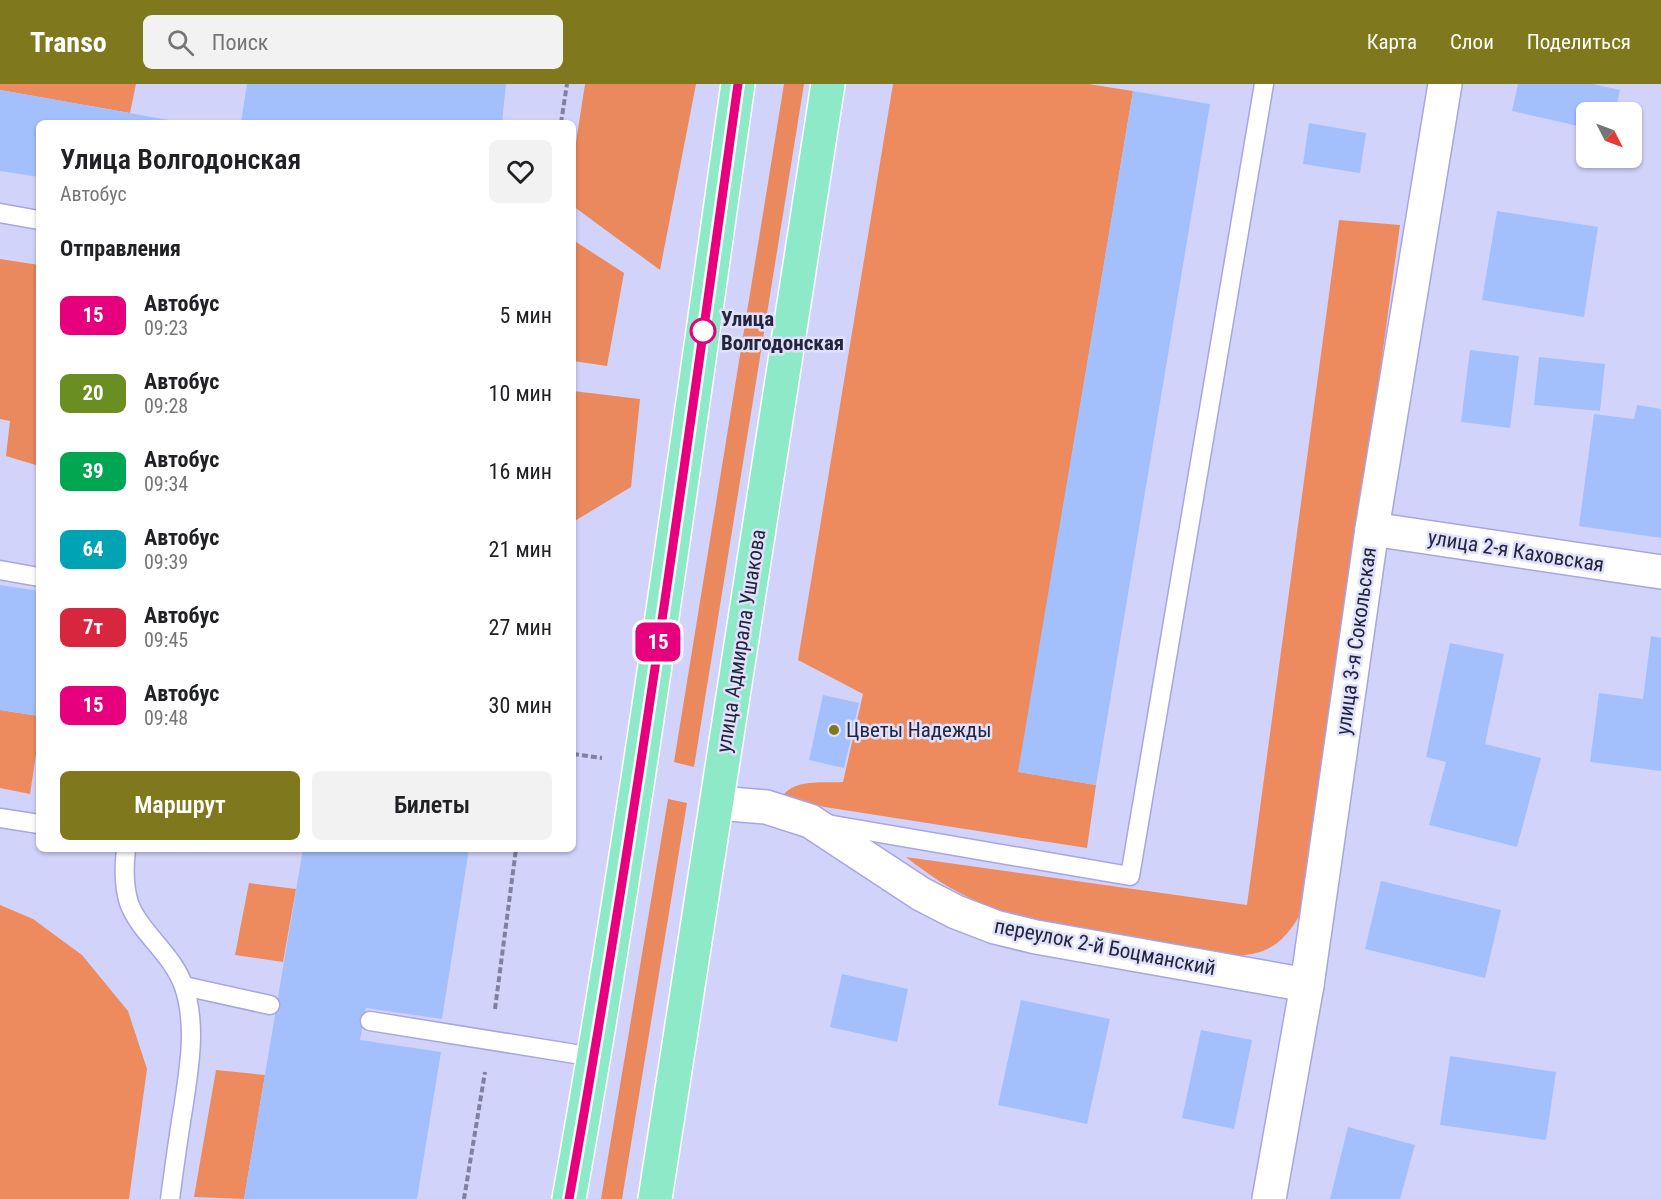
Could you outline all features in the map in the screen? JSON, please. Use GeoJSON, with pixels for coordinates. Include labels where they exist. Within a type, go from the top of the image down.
{"type":"FeatureCollection","features":[{"type":"Feature","properties":{"kind":"main road"},"geometry":{"type":"LineString","coordinates":[[569,1199],[636,794],[738,84]]}},
{"type":"Feature","properties":{"kind":"main road","name":"улица Адмирала Ушакова"},"geometry":{"type":"LineString","coordinates":[[655,1199],[828,84]]}},
{"type":"Feature","properties":{"kind":"street","name":"улица 3-я Сокольская"},"geometry":{"type":"LineString","coordinates":[[1269,1199],[1307,985],[1372,529],[1445,84]]}},
{"type":"Feature","properties":{"kind":"street","name":"улица 2-я Каховская"},"geometry":{"type":"LineString","coordinates":[[1372,529],[1661,573]]}},
{"type":"Feature","properties":{"kind":"street","name":"переулок 2-й Боцманский"},"geometry":{"type":"LineString","coordinates":[[717,803],[766,807],[810,821],[921,894],[956,912],[995,927],[1036,938],[1307,985]]}},
{"type":"Feature","properties":{"kind":"lane"},"geometry":{"type":"LineString","coordinates":[[810,821],[1130,876],[1264,84]]}},
{"type":"Feature","properties":{"kind":"lane"},"geometry":{"type":"LineString","coordinates":[[0,213],[36,219]]}},
{"type":"Feature","properties":{"kind":"lane"},"geometry":{"type":"LineString","coordinates":[[0,570],[36,576]]}},
{"type":"Feature","properties":{"kind":"lane"},"geometry":{"type":"LineString","coordinates":[[0,818],[36,824]]}},
{"type":"Feature","properties":{"kind":"lane"},"geometry":{"type":"LineString","coordinates":[[126,852],[126,883],[130,903],[139,921],[167,955],[184,986],[191,1021],[189,1064],[170,1199]]}},
{"type":"Feature","properties":{"kind":"lane"},"geometry":{"type":"LineString","coordinates":[[184,986],[270,1005]]}},
{"type":"Feature","properties":{"kind":"lane"},"geometry":{"type":"LineString","coordinates":[[370,1021],[594,1057]]}},
{"type":"Feature","properties":{"kind":"path"},"geometry":{"type":"LineString","coordinates":[[561,120],[567,84]]}},
{"type":"Feature","properties":{"kind":"shaded area"},"geometry":{"type":"Polygon","coordinates":[[[0,84],[136,84],[130,113],[0,90],[0,84]]]}},
{"type":"Feature","properties":{"kind":"shaded area"},"geometry":{"type":"Polygon","coordinates":[[[585,84],[696,84],[660,270],[576,208],[576,142],[585,84]]]}},
{"type":"Feature","properties":{"kind":"shaded area"},"geometry":{"type":"Polygon","coordinates":[[[784,84],[804,84],[694,767],[674,762],[784,84]]]}},
{"type":"Feature","properties":{"kind":"shaded area"},"geometry":{"type":"Polygon","coordinates":[[[893,84],[1088,84],[1133,91],[1019,772],[1096,785],[1087,848],[780,800],[785,793],[799,785],[843,782],[863,694],[798,660],[893,84]]]}},
{"type":"Feature","properties":{"kind":"shaded area"},"geometry":{"type":"Polygon","coordinates":[[[1339,220],[1400,225],[1308,900],[1299,916],[1283,938],[1269,948],[1246,955],[1214,955],[1036,921],[969,898],[950,888],[906,857],[1247,905],[1339,220]]]}},
{"type":"Feature","properties":{"kind":"shaded area"},"geometry":{"type":"Polygon","coordinates":[[[576,242],[624,273],[607,366],[576,361],[576,242]]]}},
{"type":"Feature","properties":{"kind":"shaded area"},"geometry":{"type":"Polygon","coordinates":[[[0,259],[36,265],[36,465],[6,456],[10,421],[0,419],[0,259]]]}},
{"type":"Feature","properties":{"kind":"shaded area"},"geometry":{"type":"Polygon","coordinates":[[[576,391],[640,399],[631,487],[576,520],[576,391]]]}},
{"type":"Feature","properties":{"kind":"shaded area"},"geometry":{"type":"Polygon","coordinates":[[[0,710],[36,716],[36,754],[30,794],[0,788],[0,710]]]}},
{"type":"Feature","properties":{"kind":"shaded area"},"geometry":{"type":"Polygon","coordinates":[[[668,799],[687,803],[622,1199],[601,1199],[668,799]]]}},
{"type":"Feature","properties":{"kind":"shaded area"},"geometry":{"type":"Polygon","coordinates":[[[249,883],[296,889],[283,962],[235,955],[249,883]]]}},
{"type":"Feature","properties":{"kind":"shaded area"},"geometry":{"type":"Polygon","coordinates":[[[0,905],[33,919],[82,955],[128,1011],[147,1069],[129,1199],[0,1199],[0,905]]]}},
{"type":"Feature","properties":{"kind":"shaded area"},"geometry":{"type":"Polygon","coordinates":[[[216,1070],[265,1075],[244,1199],[194,1197],[216,1070]]]}},
{"type":"Feature","properties":{"kind":"building"},"geometry":{"type":"Polygon","coordinates":[[[247,84],[506,84],[502,120],[241,120],[247,84]]]}},
{"type":"Feature","properties":{"kind":"building"},"geometry":{"type":"Polygon","coordinates":[[[1518,84],[1593,84],[1620,90],[1617,102],[1576,102],[1576,126],[1512,111],[1518,84]]]}},
{"type":"Feature","properties":{"kind":"building"},"geometry":{"type":"Polygon","coordinates":[[[0,90],[169,120],[36,120],[36,177],[0,171],[0,90]]]}},
{"type":"Feature","properties":{"kind":"building"},"geometry":{"type":"Polygon","coordinates":[[[1133,91],[1210,104],[1096,785],[1018,772],[1133,91]]]}},
{"type":"Feature","properties":{"kind":"building"},"geometry":{"type":"Polygon","coordinates":[[[1309,123],[1366,133],[1360,173],[1303,164],[1309,123]]]}},
{"type":"Feature","properties":{"kind":"building"},"geometry":{"type":"Polygon","coordinates":[[[1497,211],[1598,227],[1584,317],[1482,300],[1497,211]]]}},
{"type":"Feature","properties":{"kind":"building"},"geometry":{"type":"Polygon","coordinates":[[[1470,350],[1519,356],[1510,428],[1461,422],[1470,350]]]}},
{"type":"Feature","properties":{"kind":"building"},"geometry":{"type":"Polygon","coordinates":[[[1539,357],[1605,364],[1600,411],[1534,405],[1539,357]]]}},
{"type":"Feature","properties":{"kind":"building"},"geometry":{"type":"Polygon","coordinates":[[[1637,405],[1661,409],[1661,538],[1579,526],[1594,414],[1634,419],[1637,405]]]}},
{"type":"Feature","properties":{"kind":"building"},"geometry":{"type":"Polygon","coordinates":[[[0,585],[36,591],[36,716],[0,710],[0,585]]]}},
{"type":"Feature","properties":{"kind":"building"},"geometry":{"type":"Polygon","coordinates":[[[1651,636],[1661,638],[1661,771],[1590,762],[1599,693],[1643,699],[1651,636]]]}},
{"type":"Feature","properties":{"kind":"building"},"geometry":{"type":"Polygon","coordinates":[[[1450,643],[1504,654],[1485,744],[1541,758],[1517,847],[1429,825],[1446,762],[1426,757],[1450,643]]]}},
{"type":"Feature","properties":{"kind":"building"},"geometry":{"type":"Polygon","coordinates":[[[823,695],[859,703],[844,768],[809,760],[823,695]]]}},
{"type":"Feature","properties":{"kind":"building"},"geometry":{"type":"Polygon","coordinates":[[[302,852],[469,852],[442,1019],[366,1008],[360,1040],[441,1052],[417,1199],[244,1199],[302,852]]]}},
{"type":"Feature","properties":{"kind":"building"},"geometry":{"type":"Polygon","coordinates":[[[1381,881],[1501,910],[1485,978],[1365,949],[1381,881]]]}},
{"type":"Feature","properties":{"kind":"building"},"geometry":{"type":"Polygon","coordinates":[[[842,974],[908,989],[897,1042],[830,1027],[842,974]]]}},
{"type":"Feature","properties":{"kind":"building"},"geometry":{"type":"Polygon","coordinates":[[[1021,1000],[1110,1019],[1087,1124],[998,1105],[1021,1000]]]}},
{"type":"Feature","properties":{"kind":"building"},"geometry":{"type":"Polygon","coordinates":[[[1201,1030],[1252,1040],[1234,1129],[1182,1118],[1201,1030]]]}},
{"type":"Feature","properties":{"kind":"building"},"geometry":{"type":"Polygon","coordinates":[[[1450,1056],[1556,1072],[1546,1140],[1440,1125],[1450,1056]]]}},
{"type":"Feature","properties":{"kind":"building"},"geometry":{"type":"Polygon","coordinates":[[[1348,1127],[1415,1145],[1400,1199],[1330,1199],[1348,1127]]]}},
{"type":"Feature","properties":{"kind":"bus line","name":"15"},"geometry":{"type":"LineString","coordinates":[[569,1199],[636,794],[738,84]]}},
{"type":"Feature","properties":{"kind":"place","name":"Улица Волгодонская"},"geometry":{"type":"Point","coordinates":[703,331]}},
{"type":"Feature","properties":{"kind":"place","name":"Цветы Надежды"},"geometry":{"type":"Point","coordinates":[834,730]}}]}
